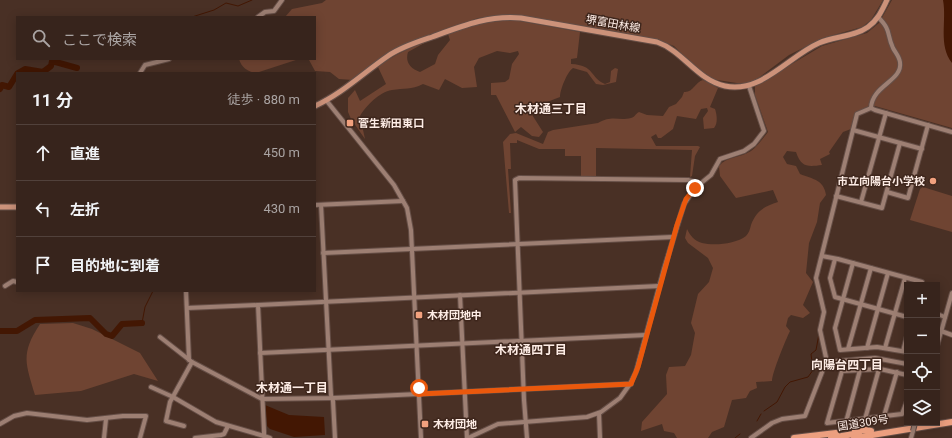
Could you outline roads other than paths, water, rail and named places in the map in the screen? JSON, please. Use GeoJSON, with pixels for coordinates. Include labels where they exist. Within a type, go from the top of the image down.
{"type":"FeatureCollection","features":[{"type":"Feature","properties":{"kind":"highway"},"geometry":{"type":"LineString","coordinates":[[940,420],[952,418]]}},
{"type":"Feature","properties":{"kind":"highway","name":"国道309号"},"geometry":{"type":"LineString","coordinates":[[831,438],[952,422]]}},
{"type":"Feature","properties":{"kind":"highway","name":"国道309号"},"geometry":{"type":"LineString","coordinates":[[854,438],[908,426]]}},
{"type":"Feature","properties":{"kind":"highway"},"geometry":{"type":"LineString","coordinates":[[794,438],[865,430],[869,434],[858,438]]}},
{"type":"Feature","properties":{"kind":"main road","name":"堺富田林線"},"geometry":{"type":"LineString","coordinates":[[316,105],[344,91],[389,55],[404,47],[472,22],[502,18],[521,18],[657,42],[672,50],[699,73],[716,83],[730,87],[749,86],[762,80],[812,47],[824,41],[858,33],[870,26],[878,17],[887,0]]}},
{"type":"Feature","properties":{"kind":"main road"},"geometry":{"type":"LineString","coordinates":[[0,207],[16,207]]}},
{"type":"Feature","properties":{"kind":"street"},"geometry":{"type":"LineString","coordinates":[[259,16],[265,12],[274,11],[282,0]]}},
{"type":"Feature","properties":{"kind":"street"},"geometry":{"type":"LineString","coordinates":[[871,108],[875,94],[895,76],[900,66],[899,60],[892,46],[889,31],[878,17]]}},
{"type":"Feature","properties":{"kind":"street"},"geometry":{"type":"LineString","coordinates":[[141,72],[146,65],[166,60]]}},
{"type":"Feature","properties":{"kind":"street"},"geometry":{"type":"LineString","coordinates":[[460,296],[467,438],[498,424],[581,419],[599,413],[616,402],[631,384],[636,372],[673,237],[686,199],[698,185],[711,174],[720,159],[744,151],[762,134],[763,126],[749,86]]}},
{"type":"Feature","properties":{"kind":"street"},"geometry":{"type":"LineString","coordinates":[[326,100],[392,181],[404,200],[411,225],[421,438]]}},
{"type":"Feature","properties":{"kind":"street"},"geometry":{"type":"LineString","coordinates":[[751,438],[772,423],[782,419],[805,416],[824,366],[827,362],[820,330],[824,312],[816,278],[857,114],[871,108],[952,132]]}},
{"type":"Feature","properties":{"kind":"street"},"geometry":{"type":"LineString","coordinates":[[860,202],[886,113]]}},
{"type":"Feature","properties":{"kind":"street"},"geometry":{"type":"LineString","coordinates":[[886,192],[908,198],[928,125]]}},
{"type":"Feature","properties":{"kind":"street"},"geometry":{"type":"LineString","coordinates":[[853,130],[922,149]]}},
{"type":"Feature","properties":{"kind":"street"},"geometry":{"type":"LineString","coordinates":[[836,196],[882,208],[900,143]]}},
{"type":"Feature","properties":{"kind":"street"},"geometry":{"type":"LineString","coordinates":[[528,438],[524,389],[515,180],[518,178],[688,180],[695,182],[698,185]]}},
{"type":"Feature","properties":{"kind":"street"},"geometry":{"type":"LineString","coordinates":[[316,205],[404,200]]}},
{"type":"Feature","properties":{"kind":"street"},"geometry":{"type":"LineString","coordinates":[[321,205],[328,350],[335,438]]}},
{"type":"Feature","properties":{"kind":"street"},"geometry":{"type":"LineString","coordinates":[[323,253],[673,237]]}},
{"type":"Feature","properties":{"kind":"street"},"geometry":{"type":"LineString","coordinates":[[822,256],[854,263],[922,282]]}},
{"type":"Feature","properties":{"kind":"street"},"geometry":{"type":"LineString","coordinates":[[835,259],[830,278],[835,297],[904,316]]}},
{"type":"Feature","properties":{"kind":"street"},"geometry":{"type":"LineString","coordinates":[[854,263],[835,328],[840,350],[885,348],[904,352]]}},
{"type":"Feature","properties":{"kind":"street"},"geometry":{"type":"LineString","coordinates":[[848,349],[871,268]]}},
{"type":"Feature","properties":{"kind":"street"},"geometry":{"type":"LineString","coordinates":[[867,348],[888,273]]}},
{"type":"Feature","properties":{"kind":"street"},"geometry":{"type":"LineString","coordinates":[[885,348],[905,278]]}},
{"type":"Feature","properties":{"kind":"street"},"geometry":{"type":"LineString","coordinates":[[6,286],[13,281],[16,282]]}},
{"type":"Feature","properties":{"kind":"street"},"geometry":{"type":"LineString","coordinates":[[187,308],[659,286]]}},
{"type":"Feature","properties":{"kind":"street"},"geometry":{"type":"LineString","coordinates":[[184,426],[166,421],[173,397],[190,361],[186,292]]}},
{"type":"Feature","properties":{"kind":"street"},"geometry":{"type":"LineString","coordinates":[[940,335],[952,293]]}},
{"type":"Feature","properties":{"kind":"street"},"geometry":{"type":"LineString","coordinates":[[258,305],[264,436]]}},
{"type":"Feature","properties":{"kind":"street"},"geometry":{"type":"LineString","coordinates":[[940,315],[945,317]]}},
{"type":"Feature","properties":{"kind":"street"},"geometry":{"type":"LineString","coordinates":[[941,331],[952,334]]}},
{"type":"Feature","properties":{"kind":"street"},"geometry":{"type":"LineString","coordinates":[[260,354],[646,335]]}},
{"type":"Feature","properties":{"kind":"street"},"geometry":{"type":"LineString","coordinates":[[160,337],[190,361],[262,399],[332,398],[631,384]]}},
{"type":"Feature","properties":{"kind":"street"},"geometry":{"type":"LineString","coordinates":[[827,362],[876,358],[904,363]]}},
{"type":"Feature","properties":{"kind":"street"},"geometry":{"type":"LineString","coordinates":[[865,419],[879,369]]}},
{"type":"Feature","properties":{"kind":"street"},"geometry":{"type":"LineString","coordinates":[[904,374],[879,369],[842,372],[827,424],[903,413],[904,410]]}},
{"type":"Feature","properties":{"kind":"street"},"geometry":{"type":"LineString","coordinates":[[846,422],[860,370]]}},
{"type":"Feature","properties":{"kind":"street"},"geometry":{"type":"LineString","coordinates":[[884,416],[897,372]]}},
{"type":"Feature","properties":{"kind":"street"},"geometry":{"type":"LineString","coordinates":[[152,387],[173,397],[216,422],[270,438]]}},
{"type":"Feature","properties":{"kind":"street"},"geometry":{"type":"LineString","coordinates":[[0,424],[14,416],[27,413],[87,420],[123,416],[146,416],[140,438]]}},
{"type":"Feature","properties":{"kind":"street"},"geometry":{"type":"LineString","coordinates":[[599,413],[600,438]]}},
{"type":"Feature","properties":{"kind":"street"},"geometry":{"type":"LineString","coordinates":[[104,438],[106,418]]}},
{"type":"Feature","properties":{"kind":"street"},"geometry":{"type":"LineString","coordinates":[[195,438],[224,434],[228,426]]}},
{"type":"Feature","properties":{"kind":"street"},"geometry":{"type":"LineString","coordinates":[[911,438],[914,426]]}},
{"type":"Feature","properties":{"kind":"waterway"},"geometry":{"type":"LineString","coordinates":[[195,16],[214,10],[226,3],[238,6],[252,0]]}},
{"type":"Feature","properties":{"kind":"waterway"},"geometry":{"type":"LineString","coordinates":[[43,72],[51,66],[52,61],[77,68]]}},
{"type":"Feature","properties":{"kind":"waterway"},"geometry":{"type":"LineString","coordinates":[[20,72],[25,69],[43,72]]}},
{"type":"Feature","properties":{"kind":"waterway"},"geometry":{"type":"LineString","coordinates":[[0,89],[2,85],[9,87],[16,76]]}},
{"type":"Feature","properties":{"kind":"waterway"},"geometry":{"type":"LineString","coordinates":[[142,323],[145,307],[152,292]]}},
{"type":"Feature","properties":{"kind":"waterway"},"geometry":{"type":"LineString","coordinates":[[0,331],[17,331],[35,320],[90,318],[106,334],[112,336],[122,324],[142,323]]}},
{"type":"Feature","properties":{"kind":"waterway"},"geometry":{"type":"LineString","coordinates":[[764,411],[777,402],[785,387],[790,382],[808,377],[813,370],[811,354],[816,350],[819,334]]}},
{"type":"Feature","properties":{"kind":"waterway"},"geometry":{"type":"LineString","coordinates":[[757,421],[761,414]]}},
{"type":"Feature","properties":{"kind":"waterway"},"geometry":{"type":"LineString","coordinates":[[735,438],[740,434]]}},
{"type":"Feature","properties":{"kind":"place","name":"菅生新田東口"},"geometry":{"type":"Point","coordinates":[350,123]}},
{"type":"Feature","properties":{"kind":"place","name":"市立向陽台小学校"},"geometry":{"type":"Point","coordinates":[933,181]}},
{"type":"Feature","properties":{"kind":"place","name":"木材団地中"},"geometry":{"type":"Point","coordinates":[419,315]}},
{"type":"Feature","properties":{"kind":"place","name":"木材団地"},"geometry":{"type":"Point","coordinates":[425,424]}},
{"type":"Feature","properties":{"kind":"district","name":"木材通三丁目"},"geometry":{"type":"Point","coordinates":[551,109]}},
{"type":"Feature","properties":{"kind":"district","name":"木材通四丁目"},"geometry":{"type":"Point","coordinates":[531,350]}},
{"type":"Feature","properties":{"kind":"district","name":"向陽台四丁目"},"geometry":{"type":"Point","coordinates":[847,365]}},
{"type":"Feature","properties":{"kind":"district","name":"木材通一丁目"},"geometry":{"type":"Point","coordinates":[292,388]}}]}
